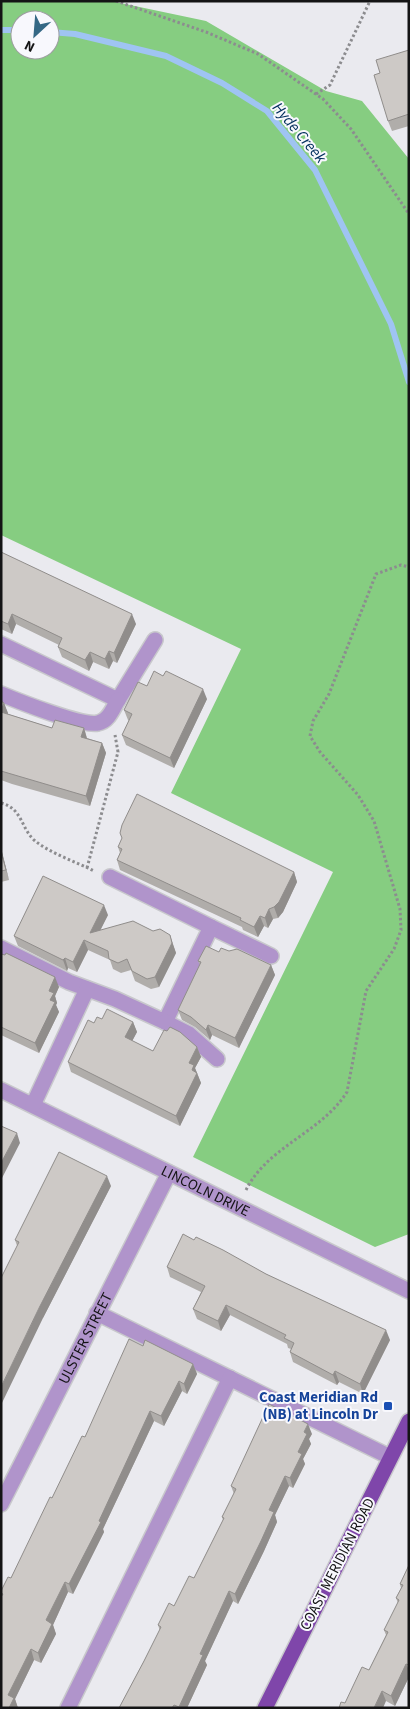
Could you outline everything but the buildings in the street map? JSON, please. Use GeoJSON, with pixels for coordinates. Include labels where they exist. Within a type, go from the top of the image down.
{"type":"FeatureCollection","features":[{"type":"Feature","properties":{"kind":"main road","name":"COAST MERIDIAN ROAD"},"geometry":{"type":"LineString","coordinates":[[265,1708],[409,1421]]}},
{"type":"Feature","properties":{"kind":"street"},"geometry":{"type":"LineString","coordinates":[[1,694],[86,723],[98,723],[106,719],[155,640]]}},
{"type":"Feature","properties":{"kind":"street"},"geometry":{"type":"LineString","coordinates":[[1,644],[118,700]]}},
{"type":"Feature","properties":{"kind":"street"},"geometry":{"type":"LineString","coordinates":[[104,874],[271,956]]}},
{"type":"Feature","properties":{"kind":"street"},"geometry":{"type":"LineString","coordinates":[[165,1022],[211,927]]}},
{"type":"Feature","properties":{"kind":"street"},"geometry":{"type":"LineString","coordinates":[[1,948],[189,1034],[216,1059]]}},
{"type":"Feature","properties":{"kind":"street"},"geometry":{"type":"LineString","coordinates":[[33,1105],[88,989]]}},
{"type":"Feature","properties":{"kind":"street","name":"LINCOLN DRIVE"},"geometry":{"type":"LineString","coordinates":[[1,1090],[409,1291]]}},
{"type":"Feature","properties":{"kind":"street","name":"ULSTER STREET"},"geometry":{"type":"LineString","coordinates":[[1,1504],[169,1173]]}},
{"type":"Feature","properties":{"kind":"street"},"geometry":{"type":"LineString","coordinates":[[97,1313],[390,1457]]}},
{"type":"Feature","properties":{"kind":"street"},"geometry":{"type":"LineString","coordinates":[[68,1708],[230,1378]]}},
{"type":"Feature","properties":{"kind":"path"},"geometry":{"type":"LineString","coordinates":[[116,1],[206,32],[258,54],[316,94],[351,130],[409,214]]}},
{"type":"Feature","properties":{"kind":"path"},"geometry":{"type":"LineString","coordinates":[[316,94],[330,85],[370,1]]}},
{"type":"Feature","properties":{"kind":"path"},"geometry":{"type":"LineString","coordinates":[[238,1207],[248,1186],[272,1155],[325,1120],[338,1106],[347,1092],[366,991],[394,949],[401,930],[396,888],[374,821],[358,795],[320,752],[310,736],[313,721],[329,694],[376,574],[401,565],[409,567]]}},
{"type":"Feature","properties":{"kind":"path"},"geometry":{"type":"LineString","coordinates":[[87,868],[118,752],[118,743],[114,735]]}},
{"type":"Feature","properties":{"kind":"path"},"geometry":{"type":"LineString","coordinates":[[1,803],[15,810],[33,839],[45,848],[104,874]]}},
{"type":"Feature","properties":{"kind":"green space"},"geometry":{"type":"Polygon","coordinates":[[[1,1],[111,1],[206,21],[326,91],[362,101],[409,159],[409,1234],[375,1247],[193,1157],[333,872],[171,793],[241,649],[1,535],[1,1]]]}},
{"type":"Feature","properties":{"kind":"waterway","name":"Hyde Creek"},"geometry":{"type":"LineString","coordinates":[[1,30],[10,30]]}},
{"type":"Feature","properties":{"kind":"waterway","name":"Hyde Creek"},"geometry":{"type":"LineString","coordinates":[[60,33],[75,34],[166,56],[222,83],[267,111],[315,170],[391,324],[409,382]]}},
{"type":"Feature","properties":{"kind":"place","name":"Coast Meridian Rd (NB) at Lincoln Dr"},"geometry":{"type":"Point","coordinates":[388,1406]}}]}
